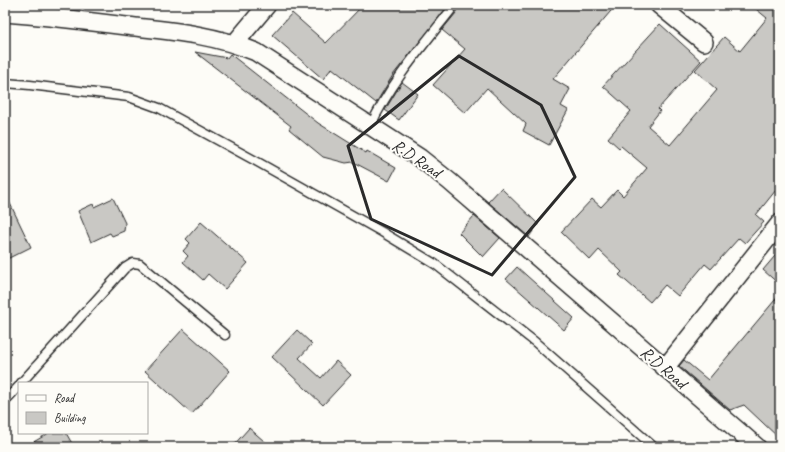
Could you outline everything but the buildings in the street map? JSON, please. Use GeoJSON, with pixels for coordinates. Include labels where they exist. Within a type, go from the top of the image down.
{"type":"FeatureCollection","features":[{"type":"Feature","properties":{"kind":"street"},"geometry":{"type":"LineString","coordinates":[[235,43],[267,5]]}},
{"type":"Feature","properties":{"kind":"street"},"geometry":{"type":"LineString","coordinates":[[659,5],[704,42]]}},
{"type":"Feature","properties":{"kind":"street","name":"R.D Road"},"geometry":{"type":"LineString","coordinates":[[5,13],[191,34],[235,43],[256,52],[420,158],[470,198],[757,447]]}},
{"type":"Feature","properties":{"kind":"street"},"geometry":{"type":"LineString","coordinates":[[665,368],[780,223]]}},
{"type":"Feature","properties":{"kind":"lane"},"geometry":{"type":"LineString","coordinates":[[370,127],[395,83],[451,10]]}},
{"type":"Feature","properties":{"kind":"lane"},"geometry":{"type":"LineString","coordinates":[[5,83],[129,97],[159,108],[254,160],[382,232],[435,264],[535,342],[654,447]]}},
{"type":"Feature","properties":{"kind":"lane"},"geometry":{"type":"LineString","coordinates":[[22,382],[125,268],[133,263],[140,264],[225,335]]}},
{"type":"Feature","properties":{"kind":"lane"},"geometry":{"type":"LineString","coordinates":[[5,401],[18,387]]}},
{"type":"Feature","properties":{"kind":"highlighted area"},"geometry":{"type":"Polygon","coordinates":[[[459,56],[541,105],[575,177],[492,275],[371,219],[348,146],[459,56]]]}}]}
